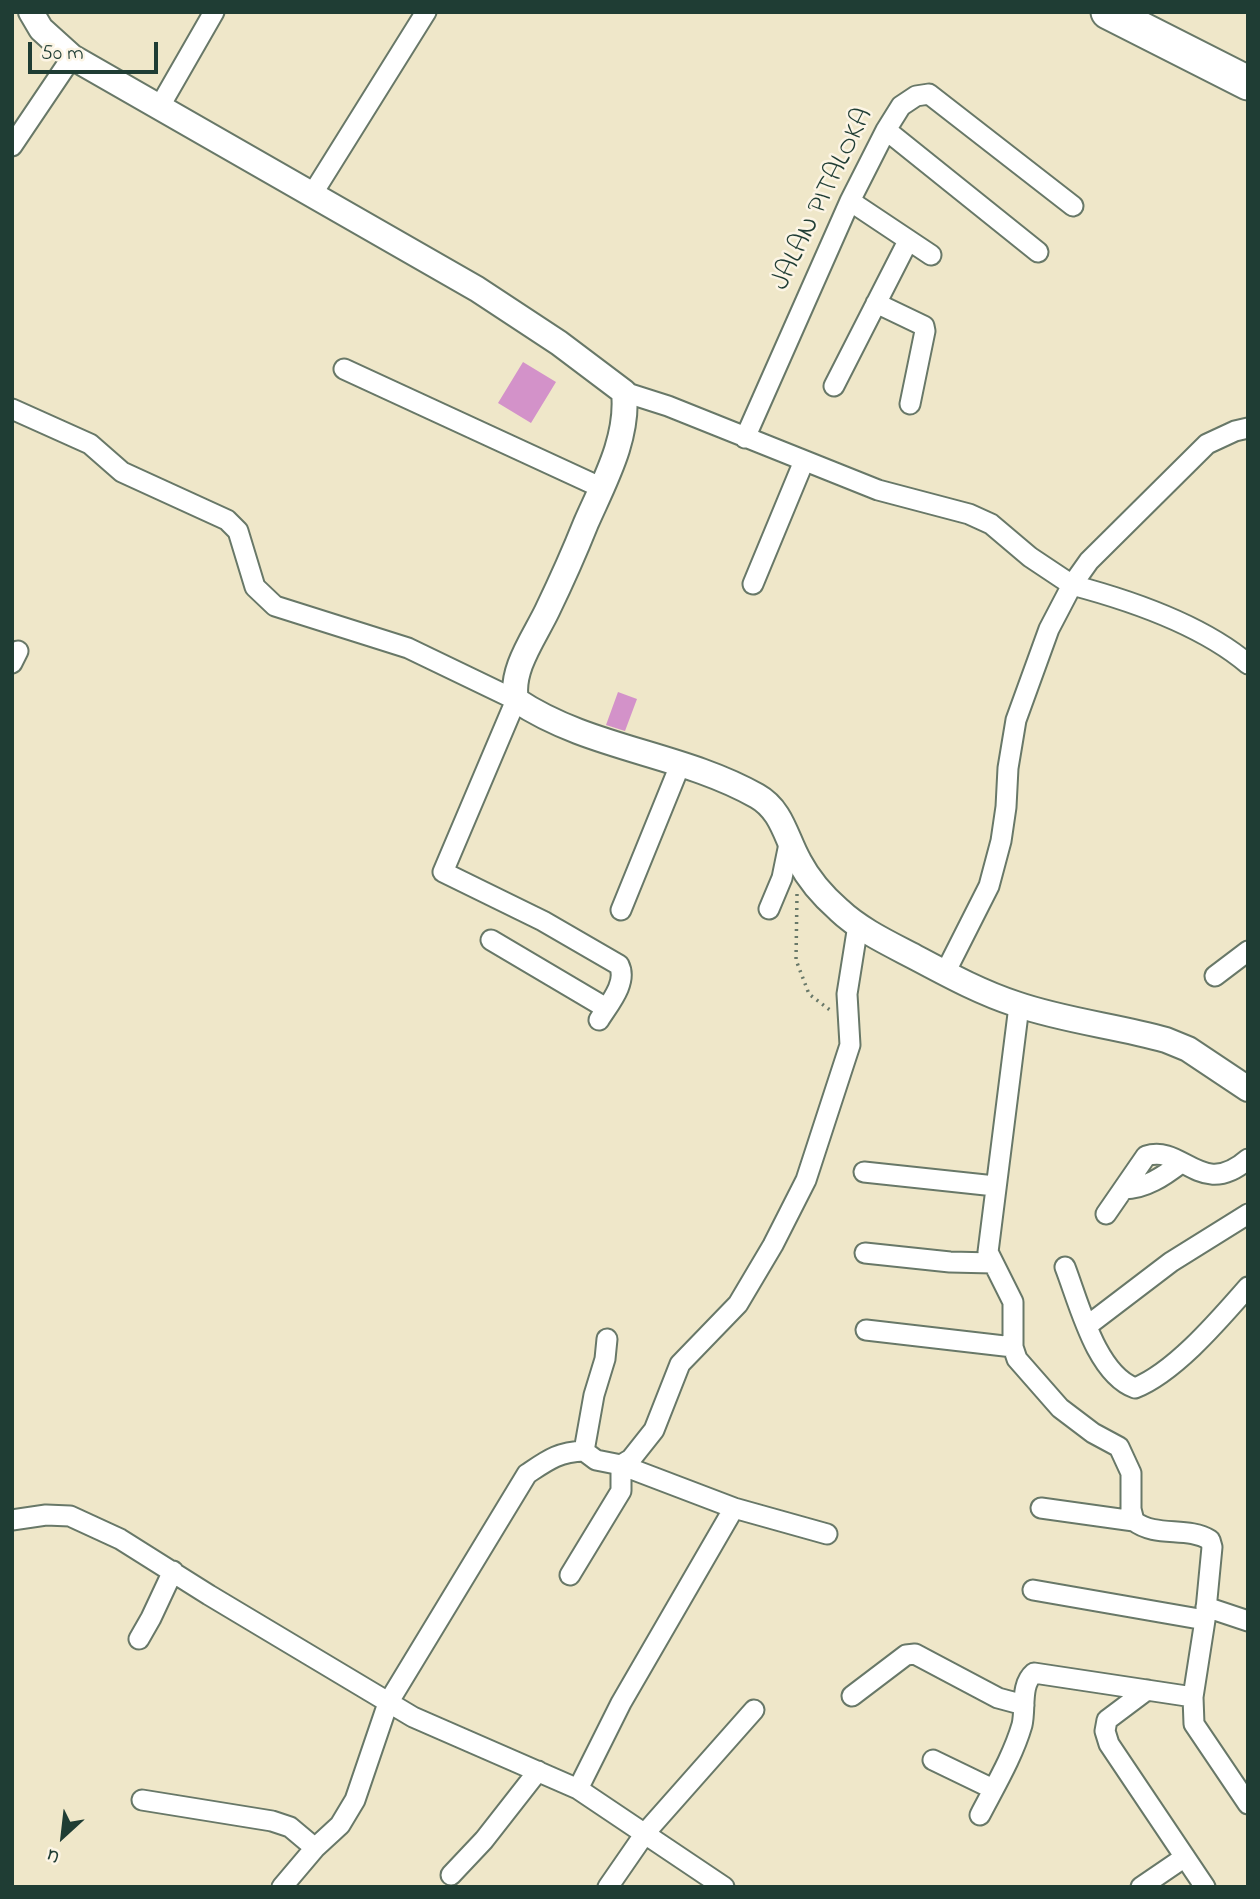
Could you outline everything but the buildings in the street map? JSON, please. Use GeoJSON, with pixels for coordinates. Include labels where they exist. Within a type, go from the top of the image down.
{"type":"FeatureCollection","features":[{"type":"Feature","properties":{"kind":"highway"},"geometry":{"type":"LineString","coordinates":[[1108,12],[1248,83]]}},
{"type":"Feature","properties":{"kind":"street"},"geometry":{"type":"LineString","coordinates":[[31,12],[41,29],[72,57],[477,289],[559,343],[624,392],[668,406],[878,490],[969,514],[991,524],[1030,557],[1072,585],[1124,598],[1204,636],[1248,664]]}},
{"type":"Feature","properties":{"kind":"street"},"geometry":{"type":"LineString","coordinates":[[160,106],[214,12]]}},
{"type":"Feature","properties":{"kind":"street"},"geometry":{"type":"LineString","coordinates":[[313,193],[426,12]]}},
{"type":"Feature","properties":{"kind":"street"},"geometry":{"type":"LineString","coordinates":[[12,146],[72,57]]}},
{"type":"Feature","properties":{"kind":"street","name":"JALAN PITALOKA"},"geometry":{"type":"LineString","coordinates":[[745,438],[850,201],[901,106],[916,96],[929,94],[1073,206]]}},
{"type":"Feature","properties":{"kind":"street"},"geometry":{"type":"LineString","coordinates":[[886,130],[1038,252]]}},
{"type":"Feature","properties":{"kind":"street"},"geometry":{"type":"LineString","coordinates":[[850,201],[931,255]]}},
{"type":"Feature","properties":{"kind":"street"},"geometry":{"type":"LineString","coordinates":[[834,386],[908,241]]}},
{"type":"Feature","properties":{"kind":"street"},"geometry":{"type":"LineString","coordinates":[[876,303],[924,326],[910,404]]}},
{"type":"Feature","properties":{"kind":"street"},"geometry":{"type":"LineString","coordinates":[[344,369],[602,488]]}},
{"type":"Feature","properties":{"kind":"street"},"geometry":{"type":"LineString","coordinates":[[491,940],[602,1014],[620,983],[619,965],[543,921],[443,872],[516,700],[514,686],[519,669],[602,488],[623,427],[626,409],[624,392]]}},
{"type":"Feature","properties":{"kind":"street"},"geometry":{"type":"LineString","coordinates":[[12,409],[90,444],[122,472],[227,520],[238,531],[255,587],[275,606],[408,648],[585,735],[716,777],[759,797],[770,805],[821,894],[858,925],[886,942],[987,994],[1019,1006],[1166,1040],[1188,1049],[1248,1089]]}},
{"type":"Feature","properties":{"kind":"street"},"geometry":{"type":"LineString","coordinates":[[945,972],[989,886],[1001,841],[1006,807],[1007,768],[1016,720],[1049,629],[1072,585],[1089,561],[1207,444],[1248,428]]}},
{"type":"Feature","properties":{"kind":"street"},"geometry":{"type":"LineString","coordinates":[[753,584],[804,461]]}},
{"type":"Feature","properties":{"kind":"street"},"geometry":{"type":"LineString","coordinates":[[621,910],[680,765]]}},
{"type":"Feature","properties":{"kind":"street"},"geometry":{"type":"LineString","coordinates":[[769,909],[794,850]]}},
{"type":"Feature","properties":{"kind":"street"},"geometry":{"type":"LineString","coordinates":[[621,1465],[637,1454],[654,1430],[680,1364],[738,1304],[773,1245],[806,1180],[850,1045],[847,993],[858,925]]}},
{"type":"Feature","properties":{"kind":"street"},"geometry":{"type":"LineString","coordinates":[[1215,976],[1248,951]]}},
{"type":"Feature","properties":{"kind":"street"},"geometry":{"type":"LineString","coordinates":[[1019,1006],[988,1252],[1013,1302],[1013,1347],[1017,1359],[1060,1408],[1093,1433],[1119,1447],[1131,1473],[1131,1509],[1134,1521]]}},
{"type":"Feature","properties":{"kind":"street"},"geometry":{"type":"LineString","coordinates":[[1106,1214],[1146,1156],[1161,1155],[1213,1175],[1226,1172],[1248,1158]]}},
{"type":"Feature","properties":{"kind":"street"},"geometry":{"type":"LineString","coordinates":[[864,1172],[995,1186]]}},
{"type":"Feature","properties":{"kind":"street"},"geometry":{"type":"LineString","coordinates":[[1087,1326],[1171,1262],[1248,1214]]}},
{"type":"Feature","properties":{"kind":"street"},"geometry":{"type":"LineString","coordinates":[[865,1252],[950,1262],[993,1263]]}},
{"type":"Feature","properties":{"kind":"street"},"geometry":{"type":"LineString","coordinates":[[1065,1267],[1100,1353],[1115,1377],[1135,1388],[1148,1383],[1165,1370],[1217,1321],[1248,1287]]}},
{"type":"Feature","properties":{"kind":"street"},"geometry":{"type":"LineString","coordinates":[[866,1330],[1013,1347]]}},
{"type":"Feature","properties":{"kind":"street"},"geometry":{"type":"LineString","coordinates":[[584,1451],[607,1339]]}},
{"type":"Feature","properties":{"kind":"street"},"geometry":{"type":"LineString","coordinates":[[282,1887],[315,1848],[340,1825],[355,1800],[388,1703],[527,1474],[554,1456],[584,1451],[596,1460],[621,1465],[734,1508],[827,1534]]}},
{"type":"Feature","properties":{"kind":"street"},"geometry":{"type":"LineString","coordinates":[[570,1576],[621,1491],[621,1465]]}},
{"type":"Feature","properties":{"kind":"street"},"geometry":{"type":"LineString","coordinates":[[578,1788],[621,1703],[734,1508]]}},
{"type":"Feature","properties":{"kind":"street"},"geometry":{"type":"LineString","coordinates":[[1041,1508],[1134,1521],[1152,1531],[1172,1531],[1210,1540],[1210,1612],[1193,1697],[1195,1724],[1248,1804]]}},
{"type":"Feature","properties":{"kind":"street"},"geometry":{"type":"LineString","coordinates":[[12,1520],[46,1515],[70,1516],[120,1539],[413,1717],[578,1788],[724,1887]]}},
{"type":"Feature","properties":{"kind":"street"},"geometry":{"type":"LineString","coordinates":[[139,1639],[173,1571]]}},
{"type":"Feature","properties":{"kind":"street"},"geometry":{"type":"LineString","coordinates":[[1033,1590],[1210,1612],[1246,1620]]}},
{"type":"Feature","properties":{"kind":"street"},"geometry":{"type":"LineString","coordinates":[[852,1696],[906,1655],[915,1654],[998,1698],[1024,1705]]}},
{"type":"Feature","properties":{"kind":"street"},"geometry":{"type":"LineString","coordinates":[[980,1815],[1016,1742],[1023,1721],[1026,1686],[1034,1673],[1193,1697]]}},
{"type":"Feature","properties":{"kind":"street"},"geometry":{"type":"LineString","coordinates":[[1147,1690],[1107,1720],[1105,1731],[1109,1744],[1205,1887]]}},
{"type":"Feature","properties":{"kind":"street"},"geometry":{"type":"LineString","coordinates":[[608,1887],[646,1832],[754,1710]]}},
{"type":"Feature","properties":{"kind":"street"},"geometry":{"type":"LineString","coordinates":[[933,1760],[993,1789]]}},
{"type":"Feature","properties":{"kind":"street"},"geometry":{"type":"LineString","coordinates":[[451,1875],[484,1840],[538,1771]]}},
{"type":"Feature","properties":{"kind":"street"},"geometry":{"type":"LineString","coordinates":[[142,1800],[272,1821],[290,1827],[315,1848]]}},
{"type":"Feature","properties":{"kind":"street"},"geometry":{"type":"LineString","coordinates":[[1141,1887],[1185,1857]]}},
{"type":"Feature","properties":{"kind":"path"},"geometry":{"type":"LineString","coordinates":[[794,850],[796,960],[809,994],[835,1015],[850,1045]]}}]}
